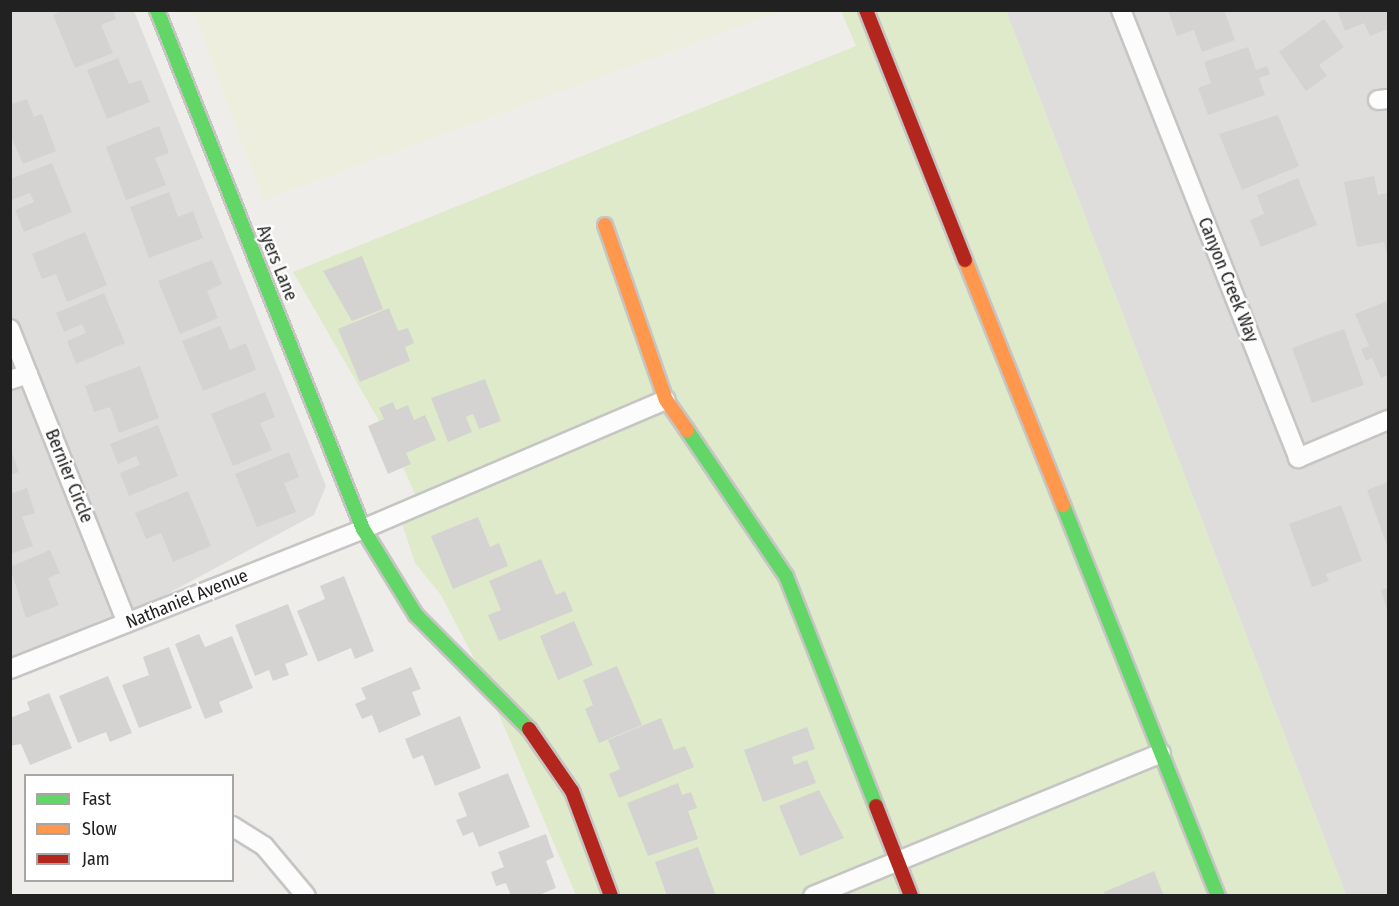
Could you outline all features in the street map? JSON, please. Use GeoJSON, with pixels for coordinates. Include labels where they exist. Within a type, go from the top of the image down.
{"type":"FeatureCollection","features":[{"type":"Feature","properties":{"kind":"street","name":"Ayers Lane"},"geometry":{"type":"LineString","coordinates":[[157,10],[363,529],[416,615],[529,728],[572,791],[611,896]]}},
{"type":"Feature","properties":{"kind":"street"},"geometry":{"type":"LineString","coordinates":[[866,10],[1218,896]]}},
{"type":"Feature","properties":{"kind":"street","name":"Canyon Creek Way"},"geometry":{"type":"LineString","coordinates":[[1121,10],[1298,458],[1389,420]]}},
{"type":"Feature","properties":{"kind":"street"},"geometry":{"type":"LineString","coordinates":[[605,225],[666,400],[786,576],[911,896]]}},
{"type":"Feature","properties":{"kind":"street","name":"Bernier Circle"},"geometry":{"type":"LineString","coordinates":[[10,329],[126,623]]}},
{"type":"Feature","properties":{"kind":"street"},"geometry":{"type":"LineString","coordinates":[[10,380],[28,374]]}},
{"type":"Feature","properties":{"kind":"street","name":"Nathaniel Avenue"},"geometry":{"type":"LineString","coordinates":[[10,669],[363,529],[666,400]]}},
{"type":"Feature","properties":{"kind":"street"},"geometry":{"type":"LineString","coordinates":[[813,896],[1161,753]]}},
{"type":"Feature","properties":{"kind":"street"},"geometry":{"type":"LineString","coordinates":[[234,827],[264,846],[306,896]]}},
{"type":"Feature","properties":{"kind":"shaded area"},"geometry":{"type":"Polygon","coordinates":[[[11,11],[134,11],[326,486],[314,515],[11,678],[11,11]]]}},
{"type":"Feature","properties":{"kind":"shaded area"},"geometry":{"type":"Polygon","coordinates":[[[1006,11],[1388,11],[1388,895],[1346,895],[1006,11]]]}},
{"type":"Feature","properties":{"kind":"green space"},"geometry":{"type":"Polygon","coordinates":[[[193,10],[782,10],[782,11],[263,200],[193,10]]]}},
{"type":"Feature","properties":{"kind":"green space"},"geometry":{"type":"Polygon","coordinates":[[[841,11],[1006,11],[1346,895],[576,895],[479,668],[441,595],[415,563],[399,514],[420,505],[393,445],[293,272],[856,46],[841,11]]]}},
{"type":"Feature","properties":{"kind":"building"},"geometry":{"type":"Polygon","coordinates":[[[64,10],[113,10],[116,19],[101,25],[113,53],[75,68],[53,15],[64,10]]]}},
{"type":"Feature","properties":{"kind":"building"},"geometry":{"type":"Polygon","coordinates":[[[1168,10],[1224,10],[1235,40],[1202,52],[1194,30],[1177,36],[1168,10]]]}},
{"type":"Feature","properties":{"kind":"building"},"geometry":{"type":"Polygon","coordinates":[[[1337,10],[1388,10],[1388,29],[1370,36],[1364,23],[1345,31],[1337,10]]]}},
{"type":"Feature","properties":{"kind":"building"},"geometry":{"type":"Polygon","coordinates":[[[1324,19],[1344,47],[1319,65],[1327,76],[1306,91],[1279,52],[1324,19]]]}},
{"type":"Feature","properties":{"kind":"building"},"geometry":{"type":"Polygon","coordinates":[[[1248,47],[1256,70],[1267,66],[1270,74],[1259,78],[1265,95],[1208,115],[1198,88],[1211,83],[1204,62],[1248,47]]]}},
{"type":"Feature","properties":{"kind":"building"},"geometry":{"type":"Polygon","coordinates":[[[118,58],[129,84],[141,80],[150,102],[107,119],[87,70],[118,58]]]}},
{"type":"Feature","properties":{"kind":"building"},"geometry":{"type":"Polygon","coordinates":[[[27,99],[34,117],[42,114],[56,151],[23,164],[10,134],[10,105],[27,99]]]}},
{"type":"Feature","properties":{"kind":"building"},"geometry":{"type":"Polygon","coordinates":[[[1278,115],[1299,166],[1242,190],[1219,134],[1278,115]]]}},
{"type":"Feature","properties":{"kind":"building"},"geometry":{"type":"Polygon","coordinates":[[[159,126],[169,153],[155,158],[166,185],[126,200],[106,147],[159,126]]]}},
{"type":"Feature","properties":{"kind":"building"},"geometry":{"type":"Polygon","coordinates":[[[52,163],[72,212],[24,232],[15,210],[34,202],[30,193],[12,200],[10,179],[52,163]]]}},
{"type":"Feature","properties":{"kind":"building"},"geometry":{"type":"Polygon","coordinates":[[[1374,176],[1378,195],[1388,193],[1388,258],[1384,242],[1357,247],[1344,182],[1374,176]]]}},
{"type":"Feature","properties":{"kind":"building"},"geometry":{"type":"Polygon","coordinates":[[[1298,178],[1317,225],[1261,247],[1250,220],[1264,214],[1257,195],[1298,178]]]}},
{"type":"Feature","properties":{"kind":"building"},"geometry":{"type":"Polygon","coordinates":[[[169,192],[178,217],[193,211],[203,238],[149,258],[130,207],[169,192]]]}},
{"type":"Feature","properties":{"kind":"building"},"geometry":{"type":"Polygon","coordinates":[[[85,232],[107,285],[67,302],[56,274],[42,279],[32,254],[85,232]]]}},
{"type":"Feature","properties":{"kind":"building"},"geometry":{"type":"Polygon","coordinates":[[[362,256],[383,309],[352,321],[323,271],[362,256]]]}},
{"type":"Feature","properties":{"kind":"building"},"geometry":{"type":"Polygon","coordinates":[[[212,260],[222,284],[207,291],[218,318],[180,334],[158,281],[212,260]]]}},
{"type":"Feature","properties":{"kind":"building"},"geometry":{"type":"Polygon","coordinates":[[[104,293],[125,343],[76,364],[67,341],[86,333],[82,324],[64,332],[56,313],[104,293]]]}},
{"type":"Feature","properties":{"kind":"building"},"geometry":{"type":"Polygon","coordinates":[[[1387,301],[1388,375],[1381,378],[1372,358],[1366,361],[1361,349],[1369,346],[1355,314],[1387,301]]]}},
{"type":"Feature","properties":{"kind":"building"},"geometry":{"type":"Polygon","coordinates":[[[389,308],[398,331],[408,328],[414,343],[405,347],[410,361],[360,382],[338,329],[389,308]]]}},
{"type":"Feature","properties":{"kind":"building"},"geometry":{"type":"Polygon","coordinates":[[[220,326],[230,350],[246,343],[256,370],[203,391],[182,341],[220,326]]]}},
{"type":"Feature","properties":{"kind":"building"},"geometry":{"type":"Polygon","coordinates":[[[1344,329],[1364,385],[1312,403],[1292,348],[1344,329]]]}},
{"type":"Feature","properties":{"kind":"building"},"geometry":{"type":"Polygon","coordinates":[[[140,366],[159,418],[119,433],[110,407],[94,412],[85,386],[140,366]]]}},
{"type":"Feature","properties":{"kind":"building"},"geometry":{"type":"Polygon","coordinates":[[[485,379],[501,421],[479,429],[473,414],[466,417],[472,432],[448,442],[431,398],[485,379]]]}},
{"type":"Feature","properties":{"kind":"building"},"geometry":{"type":"Polygon","coordinates":[[[265,392],[275,417],[260,423],[272,450],[233,466],[211,414],[265,392]]]}},
{"type":"Feature","properties":{"kind":"building"},"geometry":{"type":"Polygon","coordinates":[[[393,402],[396,410],[408,405],[414,420],[425,415],[436,440],[406,453],[411,464],[388,474],[368,426],[384,419],[379,408],[393,402]]]}},
{"type":"Feature","properties":{"kind":"building"},"geometry":{"type":"Polygon","coordinates":[[[158,425],[178,476],[129,496],[120,473],[140,465],[136,456],[118,464],[110,444],[158,425]]]}},
{"type":"Feature","properties":{"kind":"building"},"geometry":{"type":"Polygon","coordinates":[[[10,448],[19,472],[10,475],[10,448]]]}},
{"type":"Feature","properties":{"kind":"building"},"geometry":{"type":"Polygon","coordinates":[[[289,452],[299,477],[284,483],[296,512],[257,527],[235,474],[289,452]]]}},
{"type":"Feature","properties":{"kind":"building"},"geometry":{"type":"Polygon","coordinates":[[[1388,482],[1388,548],[1367,490],[1388,482]]]}},
{"type":"Feature","properties":{"kind":"building"},"geometry":{"type":"Polygon","coordinates":[[[27,488],[35,513],[22,517],[33,546],[10,554],[10,494],[27,488]]]}},
{"type":"Feature","properties":{"kind":"building"},"geometry":{"type":"Polygon","coordinates":[[[188,491],[211,546],[173,562],[161,533],[146,539],[135,513],[188,491]]]}},
{"type":"Feature","properties":{"kind":"building"},"geometry":{"type":"Polygon","coordinates":[[[1341,505],[1362,561],[1326,574],[1329,581],[1312,587],[1289,524],[1341,505]]]}},
{"type":"Feature","properties":{"kind":"building"},"geometry":{"type":"Polygon","coordinates":[[[478,517],[490,547],[499,543],[508,566],[453,589],[431,536],[478,517]]]}},
{"type":"Feature","properties":{"kind":"building"},"geometry":{"type":"Polygon","coordinates":[[[50,550],[60,573],[48,578],[59,605],[26,618],[10,567],[50,550]]]}},
{"type":"Feature","properties":{"kind":"building"},"geometry":{"type":"Polygon","coordinates":[[[541,559],[556,595],[565,591],[573,611],[499,641],[488,615],[501,610],[489,581],[541,559]]]}},
{"type":"Feature","properties":{"kind":"building"},"geometry":{"type":"Polygon","coordinates":[[[344,576],[374,651],[355,659],[351,648],[318,662],[297,611],[325,599],[320,586],[344,576]]]}},
{"type":"Feature","properties":{"kind":"building"},"geometry":{"type":"Polygon","coordinates":[[[1388,588],[1388,613],[1381,590],[1388,588]]]}},
{"type":"Feature","properties":{"kind":"building"},"geometry":{"type":"Polygon","coordinates":[[[288,604],[308,655],[285,664],[289,675],[273,681],[269,670],[255,676],[235,625],[288,604]]]}},
{"type":"Feature","properties":{"kind":"building"},"geometry":{"type":"Polygon","coordinates":[[[574,621],[593,665],[558,680],[540,636],[574,621]]]}},
{"type":"Feature","properties":{"kind":"building"},"geometry":{"type":"Polygon","coordinates":[[[199,634],[205,647],[232,636],[253,688],[219,702],[223,712],[205,719],[175,644],[199,634]]]}},
{"type":"Feature","properties":{"kind":"building"},"geometry":{"type":"Polygon","coordinates":[[[169,647],[192,708],[139,728],[122,685],[149,675],[143,657],[169,647]]]}},
{"type":"Feature","properties":{"kind":"building"},"geometry":{"type":"Polygon","coordinates":[[[617,666],[642,725],[599,743],[585,709],[593,705],[583,680],[617,666]]]}},
{"type":"Feature","properties":{"kind":"building"},"geometry":{"type":"Polygon","coordinates":[[[411,667],[421,689],[412,692],[421,715],[379,733],[372,715],[362,719],[355,704],[366,699],[361,688],[411,667]]]}},
{"type":"Feature","properties":{"kind":"building"},"geometry":{"type":"Polygon","coordinates":[[[108,676],[132,733],[110,742],[106,732],[78,743],[59,696],[108,676]]]}},
{"type":"Feature","properties":{"kind":"building"},"geometry":{"type":"Polygon","coordinates":[[[49,693],[72,748],[30,765],[21,744],[10,746],[10,718],[30,710],[27,702],[49,693]]]}},
{"type":"Feature","properties":{"kind":"building"},"geometry":{"type":"Polygon","coordinates":[[[460,716],[481,768],[435,786],[423,755],[413,759],[405,739],[460,716]]]}},
{"type":"Feature","properties":{"kind":"building"},"geometry":{"type":"Polygon","coordinates":[[[661,718],[674,750],[685,746],[694,767],[619,798],[609,774],[620,769],[608,740],[661,718]]]}},
{"type":"Feature","properties":{"kind":"building"},"geometry":{"type":"Polygon","coordinates":[[[807,727],[815,749],[792,757],[794,765],[807,760],[816,783],[763,802],[744,750],[807,727]]]}},
{"type":"Feature","properties":{"kind":"building"},"geometry":{"type":"Polygon","coordinates":[[[508,773],[530,827],[479,847],[473,832],[463,836],[456,820],[467,816],[458,793],[508,773]]]}},
{"type":"Feature","properties":{"kind":"building"},"geometry":{"type":"Polygon","coordinates":[[[678,783],[682,795],[691,792],[697,808],[688,811],[698,839],[648,856],[627,803],[678,783]]]}},
{"type":"Feature","properties":{"kind":"building"},"geometry":{"type":"Polygon","coordinates":[[[819,790],[844,838],[800,856],[779,806],[819,790]]]}},
{"type":"Feature","properties":{"kind":"building"},"geometry":{"type":"Polygon","coordinates":[[[546,834],[554,857],[546,861],[556,888],[537,896],[511,896],[506,883],[496,886],[491,872],[504,867],[498,852],[546,834]]]}},
{"type":"Feature","properties":{"kind":"building"},"geometry":{"type":"Polygon","coordinates":[[[698,847],[716,896],[667,896],[655,862],[698,847]]]}},
{"type":"Feature","properties":{"kind":"building"},"geometry":{"type":"Polygon","coordinates":[[[1154,871],[1164,896],[1105,896],[1104,892],[1154,871]]]}},
{"type":"Feature","properties":{"kind":"traffic: fast"},"geometry":{"type":"LineString","coordinates":[[157,10],[363,529],[416,615],[529,729]]}},
{"type":"Feature","properties":{"kind":"traffic: fast"},"geometry":{"type":"LineString","coordinates":[[687,430],[786,576],[876,806]]}},
{"type":"Feature","properties":{"kind":"traffic: fast"},"geometry":{"type":"LineString","coordinates":[[1063,505],[1218,896]]}},
{"type":"Feature","properties":{"kind":"traffic: slow"},"geometry":{"type":"LineString","coordinates":[[605,225],[666,400],[687,430]]}},
{"type":"Feature","properties":{"kind":"traffic: slow"},"geometry":{"type":"LineString","coordinates":[[965,260],[1063,505]]}},
{"type":"Feature","properties":{"kind":"traffic: jam"},"geometry":{"type":"LineString","coordinates":[[866,10],[965,260]]}},
{"type":"Feature","properties":{"kind":"traffic: jam"},"geometry":{"type":"LineString","coordinates":[[529,729],[572,791],[611,896]]}},
{"type":"Feature","properties":{"kind":"traffic: jam"},"geometry":{"type":"LineString","coordinates":[[876,806],[911,896]]}}]}
